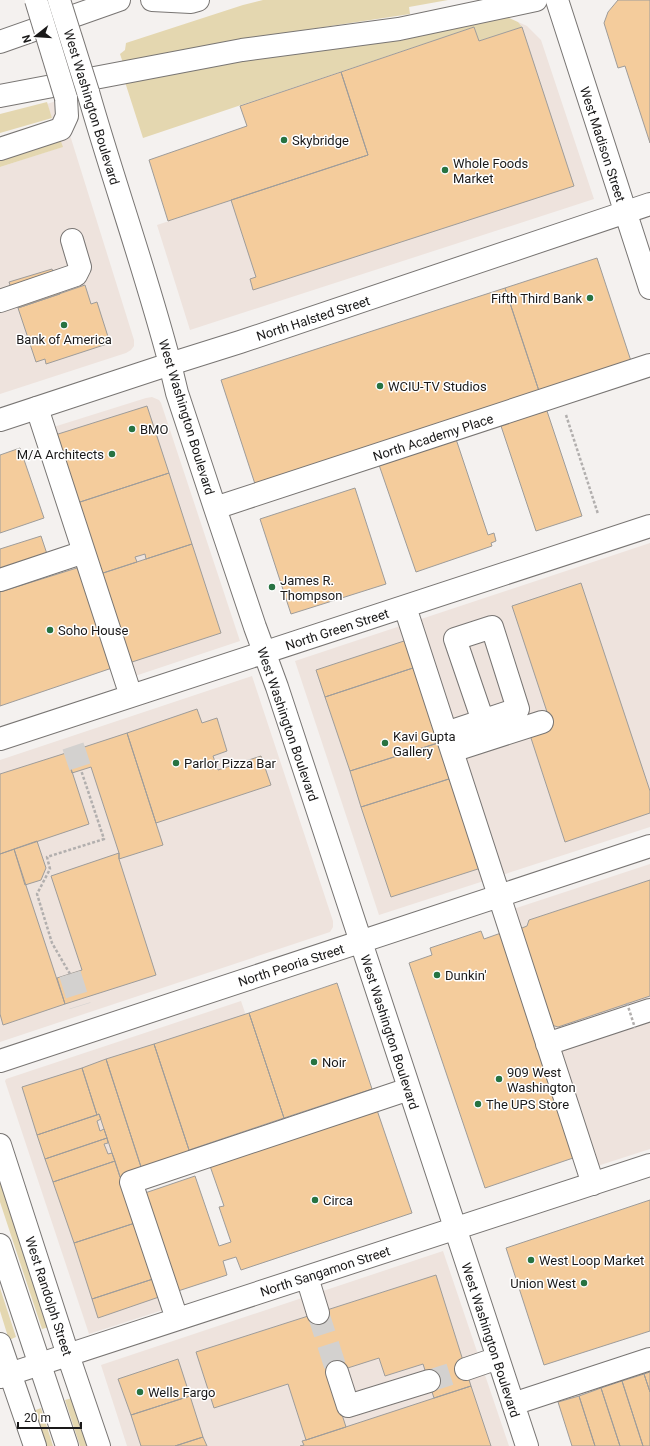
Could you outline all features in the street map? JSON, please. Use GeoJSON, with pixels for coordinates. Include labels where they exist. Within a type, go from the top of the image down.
{"type":"FeatureCollection","features":[{"type":"Feature","properties":{"kind":"main road"},"geometry":{"type":"LineString","coordinates":[[0,149],[61,128],[67,116],[66,98],[36,0]]}},
{"type":"Feature","properties":{"kind":"main road","name":"West Washington Boulevard"},"geometry":{"type":"LineString","coordinates":[[59,0],[161,330],[177,393],[361,941],[527,1446]]}},
{"type":"Feature","properties":{"kind":"main road"},"geometry":{"type":"LineString","coordinates":[[0,42],[119,0]]}},
{"type":"Feature","properties":{"kind":"main road"},"geometry":{"type":"LineString","coordinates":[[152,0],[191,2],[198,0]]}},
{"type":"Feature","properties":{"kind":"main road"},"geometry":{"type":"LineString","coordinates":[[0,96],[242,50],[399,28],[536,0]]}},
{"type":"Feature","properties":{"kind":"main road","name":"West Madison Street"},"geometry":{"type":"LineString","coordinates":[[556,0],[650,288]]}},
{"type":"Feature","properties":{"kind":"main road","name":"North Halsted Street"},"geometry":{"type":"LineString","coordinates":[[0,420],[240,342],[650,204]]}},
{"type":"Feature","properties":{"kind":"main road"},"geometry":{"type":"LineString","coordinates":[[0,301],[76,275],[80,267],[72,240]]}},
{"type":"Feature","properties":{"kind":"main road","name":"North Academy Place"},"geometry":{"type":"LineString","coordinates":[[215,508],[650,365]]}},
{"type":"Feature","properties":{"kind":"main road"},"geometry":{"type":"LineString","coordinates":[[37,408],[132,696]]}},
{"type":"Feature","properties":{"kind":"main road","name":"North Green Street"},"geometry":{"type":"LineString","coordinates":[[0,739],[650,526]]}},
{"type":"Feature","properties":{"kind":"main road"},"geometry":{"type":"LineString","coordinates":[[0,580],[84,552]]}},
{"type":"Feature","properties":{"kind":"main road"},"geometry":{"type":"LineString","coordinates":[[405,607],[592,1184]]}},
{"type":"Feature","properties":{"kind":"main road"},"geometry":{"type":"LineString","coordinates":[[449,742],[483,721]]}},
{"type":"Feature","properties":{"kind":"main road"},"geometry":{"type":"LineString","coordinates":[[449,742],[542,722]]}},
{"type":"Feature","properties":{"kind":"main road","name":"North Peoria Street"},"geometry":{"type":"LineString","coordinates":[[0,1061],[650,846]]}},
{"type":"Feature","properties":{"kind":"main road"},"geometry":{"type":"LineString","coordinates":[[547,1044],[650,1010]]}},
{"type":"Feature","properties":{"kind":"main road"},"geometry":{"type":"LineString","coordinates":[[177,1319],[131,1182],[409,1089]]}},
{"type":"Feature","properties":{"kind":"main road","name":"West Randolph Street"},"geometry":{"type":"LineString","coordinates":[[0,1145],[99,1446]]}},
{"type":"Feature","properties":{"kind":"main road","name":"North Sangamon Street"},"geometry":{"type":"LineString","coordinates":[[5,1375],[650,1165]]}},
{"type":"Feature","properties":{"kind":"main road"},"geometry":{"type":"LineString","coordinates":[[0,1245],[67,1446]]}},
{"type":"Feature","properties":{"kind":"main road"},"geometry":{"type":"LineString","coordinates":[[307,1277],[318,1312]]}},
{"type":"Feature","properties":{"kind":"main road"},"geometry":{"type":"LineString","coordinates":[[0,1344],[5,1375],[34,1446]]}},
{"type":"Feature","properties":{"kind":"main road"},"geometry":{"type":"LineString","coordinates":[[466,1369],[498,1358]]}},
{"type":"Feature","properties":{"kind":"main road"},"geometry":{"type":"LineString","coordinates":[[513,1404],[650,1359]]}},
{"type":"Feature","properties":{"kind":"main road"},"geometry":{"type":"LineString","coordinates":[[337,1372],[348,1406],[429,1381]]}},
{"type":"Feature","properties":{"kind":"path"},"geometry":{"type":"LineString","coordinates":[[559,395],[598,514]]}},
{"type":"Feature","properties":{"kind":"path"},"geometry":{"type":"LineString","coordinates":[[70,974],[52,943],[37,894],[50,870],[47,857],[104,839],[81,770]]}},
{"type":"Feature","properties":{"kind":"path"},"geometry":{"type":"LineString","coordinates":[[627,1003],[635,1028]]}},
{"type":"Feature","properties":{"kind":"shaded area"},"geometry":{"type":"Polygon","coordinates":[[[263,0],[448,0],[409,7],[410,14],[258,37],[123,63],[120,54],[125,50],[126,43],[243,5],[263,0]]]}},
{"type":"Feature","properties":{"kind":"shaded area"},"geometry":{"type":"Polygon","coordinates":[[[507,17],[518,22],[522,27],[479,41],[474,27],[143,138],[125,82],[249,59],[507,17]]]}},
{"type":"Feature","properties":{"kind":"shaded area","name":"Whole Foods Market"},"geometry":{"type":"Polygon","coordinates":[[[518,22],[527,26],[541,40],[594,199],[190,330],[157,225],[368,155],[341,72],[474,27],[479,41],[521,27],[518,22]]]}},
{"type":"Feature","properties":{"kind":"shaded area"},"geometry":{"type":"Polygon","coordinates":[[[59,100],[134,340],[134,346],[126,353],[0,394],[0,167],[62,147],[47,104],[59,100]]]}},
{"type":"Feature","properties":{"kind":"shaded area"},"geometry":{"type":"Polygon","coordinates":[[[47,102],[52,118],[0,133],[0,114],[47,102]]]}},
{"type":"Feature","properties":{"kind":"shaded area"},"geometry":{"type":"Polygon","coordinates":[[[60,139],[63,147],[0,167],[0,159],[60,139]]]}},
{"type":"Feature","properties":{"kind":"shaded area"},"geometry":{"type":"Polygon","coordinates":[[[152,397],[159,400],[161,403],[240,641],[126,679],[44,430],[152,397]]]}},
{"type":"Feature","properties":{"kind":"shaded area"},"geometry":{"type":"Polygon","coordinates":[[[650,543],[650,827],[379,915],[295,661],[650,543]]]}},
{"type":"Feature","properties":{"kind":"shaded area"},"geometry":{"type":"Polygon","coordinates":[[[252,676],[333,921],[333,927],[330,932],[0,1042],[0,760],[252,676]]]}},
{"type":"Feature","properties":{"kind":"shaded area"},"geometry":{"type":"Polygon","coordinates":[[[650,864],[650,1149],[588,1169],[504,912],[650,864]]]}},
{"type":"Feature","properties":{"kind":"shaded area"},"geometry":{"type":"Polygon","coordinates":[[[241,1001],[286,1131],[132,1182],[172,1307],[89,1334],[5,1081],[6,1079],[241,1001]]]}},
{"type":"Feature","properties":{"kind":"shaded area"},"geometry":{"type":"Polygon","coordinates":[[[0,1180],[49,1327],[42,1329],[0,1202],[0,1180]]]}},
{"type":"Feature","properties":{"kind":"shaded area"},"geometry":{"type":"Polygon","coordinates":[[[443,1251],[509,1446],[127,1446],[101,1365],[443,1251]]]}},
{"type":"Feature","properties":{"kind":"shaded area"},"geometry":{"type":"Polygon","coordinates":[[[0,1288],[16,1337],[9,1340],[0,1311],[0,1288]]]}},
{"type":"Feature","properties":{"kind":"shaded area"},"geometry":{"type":"Polygon","coordinates":[[[72,1398],[88,1446],[80,1446],[65,1400],[72,1398]]]}},
{"type":"Feature","properties":{"kind":"shaded area"},"geometry":{"type":"Polygon","coordinates":[[[41,1408],[53,1446],[44,1446],[33,1411],[41,1408]]]}},
{"type":"Feature","properties":{"kind":"building"},"geometry":{"type":"Polygon","coordinates":[[[618,0],[650,0],[650,143],[625,66],[618,68],[604,23],[608,12],[618,0]]]}},
{"type":"Feature","properties":{"kind":"building","name":"Whole Foods Market"},"geometry":{"type":"Polygon","coordinates":[[[474,27],[479,41],[522,27],[574,186],[253,290],[250,279],[256,277],[231,200],[368,155],[341,72],[474,27]]]}},
{"type":"Feature","properties":{"kind":"building","name":"Skybridge"},"geometry":{"type":"Polygon","coordinates":[[[341,72],[368,155],[168,221],[149,160],[247,126],[240,106],[341,72]]]}},
{"type":"Feature","properties":{"kind":"building"},"geometry":{"type":"Polygon","coordinates":[[[597,258],[631,361],[539,391],[505,288],[597,258]]]}},
{"type":"Feature","properties":{"kind":"building"},"geometry":{"type":"Polygon","coordinates":[[[52,269],[60,294],[18,308],[9,282],[52,269]]]}},
{"type":"Feature","properties":{"kind":"building","name":"Bank of America"},"geometry":{"type":"Polygon","coordinates":[[[85,285],[91,304],[97,302],[110,343],[46,364],[45,359],[36,362],[18,308],[85,285]]]}},
{"type":"Feature","properties":{"kind":"building","name":"WCIU-TV Studios"},"geometry":{"type":"Polygon","coordinates":[[[505,288],[539,391],[255,484],[221,380],[505,288]]]}},
{"type":"Feature","properties":{"kind":"building"},"geometry":{"type":"Polygon","coordinates":[[[545,405],[582,516],[536,531],[500,423],[545,405]]]}},
{"type":"Feature","properties":{"kind":"building","name":"M/A Architects"},"geometry":{"type":"Polygon","coordinates":[[[147,406],[169,473],[77,503],[55,435],[147,406]]]}},
{"type":"Feature","properties":{"kind":"building"},"geometry":{"type":"Polygon","coordinates":[[[455,436],[488,535],[494,533],[496,541],[491,543],[492,546],[416,572],[378,462],[455,436]]]}},
{"type":"Feature","properties":{"kind":"building"},"geometry":{"type":"Polygon","coordinates":[[[20,448],[44,518],[0,533],[0,455],[20,448]]]}},
{"type":"Feature","properties":{"kind":"building"},"geometry":{"type":"Polygon","coordinates":[[[169,473],[192,544],[146,559],[145,554],[135,557],[137,562],[100,574],[77,503],[169,473]]]}},
{"type":"Feature","properties":{"kind":"building"},"geometry":{"type":"Polygon","coordinates":[[[355,488],[386,584],[291,614],[260,519],[355,488]]]}},
{"type":"Feature","properties":{"kind":"building"},"geometry":{"type":"Polygon","coordinates":[[[41,536],[47,554],[0,570],[0,549],[41,536]]]}},
{"type":"Feature","properties":{"kind":"building"},"geometry":{"type":"Polygon","coordinates":[[[192,544],[221,633],[129,663],[100,574],[192,544]]]}},
{"type":"Feature","properties":{"kind":"building","name":"Soho House"},"geometry":{"type":"Polygon","coordinates":[[[80,567],[112,668],[0,706],[0,592],[80,567]]]}},
{"type":"Feature","properties":{"kind":"building"},"geometry":{"type":"Polygon","coordinates":[[[581,583],[650,791],[650,813],[565,842],[529,732],[551,724],[512,606],[581,583]]]}},
{"type":"Feature","properties":{"kind":"building"},"geometry":{"type":"Polygon","coordinates":[[[407,640],[416,667],[325,697],[316,670],[407,640]]]}},
{"type":"Feature","properties":{"kind":"building"},"geometry":{"type":"Polygon","coordinates":[[[416,667],[441,742],[350,771],[325,697],[416,667]]]}},
{"type":"Feature","properties":{"kind":"building","name":"Parlor Pizza Bar"},"geometry":{"type":"Polygon","coordinates":[[[197,709],[202,723],[217,718],[227,751],[213,756],[218,770],[261,756],[271,785],[156,823],[127,733],[197,709]]]}},
{"type":"Feature","properties":{"kind":"building"},"geometry":{"type":"Polygon","coordinates":[[[127,733],[163,845],[119,859],[119,853],[91,767],[72,773],[66,753],[127,733]]]}},
{"type":"Feature","properties":{"kind":"building"},"geometry":{"type":"Polygon","coordinates":[[[441,742],[452,778],[361,807],[350,771],[441,742]]]}},
{"type":"Feature","properties":{"kind":"building"},"geometry":{"type":"Polygon","coordinates":[[[66,753],[89,824],[0,854],[0,774],[66,753]]]}},
{"type":"Feature","properties":{"kind":"building"},"geometry":{"type":"Polygon","coordinates":[[[452,778],[481,868],[391,897],[361,807],[452,778]]]}},
{"type":"Feature","properties":{"kind":"building"},"geometry":{"type":"Polygon","coordinates":[[[37,841],[46,868],[41,880],[25,885],[14,849],[37,841]]]}},
{"type":"Feature","properties":{"kind":"building"},"geometry":{"type":"Polygon","coordinates":[[[14,849],[65,1004],[3,1025],[0,1014],[0,854],[14,849]]]}},
{"type":"Feature","properties":{"kind":"building"},"geometry":{"type":"Polygon","coordinates":[[[119,853],[119,859],[156,975],[65,1004],[57,978],[82,970],[51,876],[119,853]]]}},
{"type":"Feature","properties":{"kind":"building"},"geometry":{"type":"Polygon","coordinates":[[[650,880],[650,996],[558,1027],[548,1024],[517,930],[527,926],[529,920],[650,880]]]}},
{"type":"Feature","properties":{"kind":"building","name":"909 West Washington"},"geometry":{"type":"Polygon","coordinates":[[[481,931],[484,939],[501,933],[576,1157],[485,1188],[409,963],[432,955],[430,948],[481,931]]]}},
{"type":"Feature","properties":{"kind":"building","name":"Noir"},"geometry":{"type":"Polygon","coordinates":[[[337,983],[372,1089],[284,1118],[249,1013],[337,983]]]}},
{"type":"Feature","properties":{"kind":"building"},"geometry":{"type":"Polygon","coordinates":[[[249,1013],[284,1118],[189,1150],[154,1044],[249,1013]]]}},
{"type":"Feature","properties":{"kind":"building"},"geometry":{"type":"Polygon","coordinates":[[[154,1044],[189,1150],[189,1155],[142,1170],[106,1059],[154,1044]]]}},
{"type":"Feature","properties":{"kind":"building"},"geometry":{"type":"Polygon","coordinates":[[[106,1059],[142,1170],[120,1177],[99,1114],[97,1115],[82,1068],[106,1059]]]}},
{"type":"Feature","properties":{"kind":"building"},"geometry":{"type":"Polygon","coordinates":[[[82,1068],[97,1115],[37,1135],[22,1087],[82,1068]]]}},
{"type":"Feature","properties":{"kind":"building","name":"Circa"},"geometry":{"type":"Polygon","coordinates":[[[377,1110],[412,1213],[241,1270],[236,1257],[223,1261],[227,1275],[175,1292],[142,1194],[195,1176],[219,1246],[231,1242],[219,1207],[224,1206],[210,1166],[377,1110]]]}},
{"type":"Feature","properties":{"kind":"building"},"geometry":{"type":"Polygon","coordinates":[[[99,1114],[101,1119],[97,1121],[100,1131],[104,1129],[107,1138],[45,1159],[37,1135],[99,1114]]]}},
{"type":"Feature","properties":{"kind":"building"},"geometry":{"type":"Polygon","coordinates":[[[107,1138],[108,1143],[104,1144],[108,1154],[112,1153],[115,1161],[53,1182],[45,1159],[107,1138]]]}},
{"type":"Feature","properties":{"kind":"building"},"geometry":{"type":"Polygon","coordinates":[[[115,1161],[135,1223],[74,1243],[53,1182],[115,1161]]]}},
{"type":"Feature","properties":{"kind":"building","name":"Union West"},"geometry":{"type":"Polygon","coordinates":[[[650,1200],[650,1331],[544,1365],[506,1248],[650,1200]]]}},
{"type":"Feature","properties":{"kind":"building"},"geometry":{"type":"Polygon","coordinates":[[[135,1223],[153,1279],[92,1299],[74,1243],[135,1223]]]}},
{"type":"Feature","properties":{"kind":"building"},"geometry":{"type":"Polygon","coordinates":[[[436,1275],[471,1386],[434,1398],[423,1364],[385,1376],[379,1358],[329,1374],[346,1427],[306,1440],[288,1384],[214,1408],[196,1352],[436,1275]]]}},
{"type":"Feature","properties":{"kind":"building"},"geometry":{"type":"Polygon","coordinates":[[[153,1279],[159,1297],[98,1318],[92,1299],[153,1279]]]}},
{"type":"Feature","properties":{"kind":"building"},"geometry":{"type":"Polygon","coordinates":[[[178,1359],[190,1396],[131,1415],[118,1379],[178,1359]]]}},
{"type":"Feature","properties":{"kind":"building"},"geometry":{"type":"Polygon","coordinates":[[[650,1372],[650,1392],[644,1374],[650,1372]]]}},
{"type":"Feature","properties":{"kind":"building"},"geometry":{"type":"Polygon","coordinates":[[[644,1374],[650,1392],[650,1446],[643,1446],[622,1381],[644,1374]]]}},
{"type":"Feature","properties":{"kind":"building"},"geometry":{"type":"Polygon","coordinates":[[[622,1381],[643,1446],[620,1446],[601,1388],[622,1381]]]}},
{"type":"Feature","properties":{"kind":"building"},"geometry":{"type":"Polygon","coordinates":[[[471,1386],[491,1446],[300,1446],[304,1445],[302,1441],[471,1386]]]}},
{"type":"Feature","properties":{"kind":"building"},"geometry":{"type":"Polygon","coordinates":[[[601,1388],[620,1446],[595,1446],[579,1396],[601,1388]]]}},
{"type":"Feature","properties":{"kind":"building"},"geometry":{"type":"Polygon","coordinates":[[[190,1396],[203,1437],[175,1446],[141,1446],[131,1415],[190,1396]]]}},
{"type":"Feature","properties":{"kind":"building"},"geometry":{"type":"Polygon","coordinates":[[[579,1396],[595,1446],[572,1446],[558,1402],[579,1396]]]}},
{"type":"Feature","properties":{"kind":"building"},"geometry":{"type":"Polygon","coordinates":[[[203,1437],[207,1446],[175,1446],[203,1437]]]}},
{"type":"Feature","properties":{"kind":"tunnel"},"geometry":{"type":"LineString","coordinates":[[73,746],[81,770]]}},
{"type":"Feature","properties":{"kind":"tunnel"},"geometry":{"type":"LineString","coordinates":[[70,974],[80,1006]]}},
{"type":"Feature","properties":{"kind":"tunnel"},"geometry":{"type":"LineString","coordinates":[[318,1313],[337,1372]]}},
{"type":"Feature","properties":{"kind":"tunnel"},"geometry":{"type":"LineString","coordinates":[[429,1381],[466,1369]]}},
{"type":"Feature","properties":{"kind":"place","name":"Skybridge"},"geometry":{"type":"Point","coordinates":[284,140]}},
{"type":"Feature","properties":{"kind":"place","name":"Whole Foods Market"},"geometry":{"type":"Point","coordinates":[445,170]}},
{"type":"Feature","properties":{"kind":"place","name":"Fifth Third Bank"},"geometry":{"type":"Point","coordinates":[590,298]}},
{"type":"Feature","properties":{"kind":"place","name":"Bank of America"},"geometry":{"type":"Point","coordinates":[64,325]}},
{"type":"Feature","properties":{"kind":"place","name":"WCIU-TV Studios"},"geometry":{"type":"Point","coordinates":[380,386]}},
{"type":"Feature","properties":{"kind":"place","name":"BMO"},"geometry":{"type":"Point","coordinates":[132,429]}},
{"type":"Feature","properties":{"kind":"place","name":"M/A Architects"},"geometry":{"type":"Point","coordinates":[112,454]}},
{"type":"Feature","properties":{"kind":"place","name":"James R. Thompson"},"geometry":{"type":"Point","coordinates":[272,587]}},
{"type":"Feature","properties":{"kind":"place","name":"Soho House"},"geometry":{"type":"Point","coordinates":[50,630]}},
{"type":"Feature","properties":{"kind":"place","name":"Kavi Gupta Gallery"},"geometry":{"type":"Point","coordinates":[385,743]}},
{"type":"Feature","properties":{"kind":"place","name":"Parlor Pizza Bar"},"geometry":{"type":"Point","coordinates":[176,763]}},
{"type":"Feature","properties":{"kind":"place","name":"Dunkin'"},"geometry":{"type":"Point","coordinates":[437,975]}},
{"type":"Feature","properties":{"kind":"place","name":"Noir"},"geometry":{"type":"Point","coordinates":[314,1062]}},
{"type":"Feature","properties":{"kind":"place","name":"909 West Washington"},"geometry":{"type":"Point","coordinates":[499,1079]}},
{"type":"Feature","properties":{"kind":"place","name":"The UPS Store"},"geometry":{"type":"Point","coordinates":[478,1104]}},
{"type":"Feature","properties":{"kind":"place","name":"Circa"},"geometry":{"type":"Point","coordinates":[315,1200]}},
{"type":"Feature","properties":{"kind":"place","name":"West Loop Market"},"geometry":{"type":"Point","coordinates":[531,1260]}},
{"type":"Feature","properties":{"kind":"place","name":"Union West"},"geometry":{"type":"Point","coordinates":[584,1283]}},
{"type":"Feature","properties":{"kind":"place","name":"Wells Fargo"},"geometry":{"type":"Point","coordinates":[140,1392]}}]}
